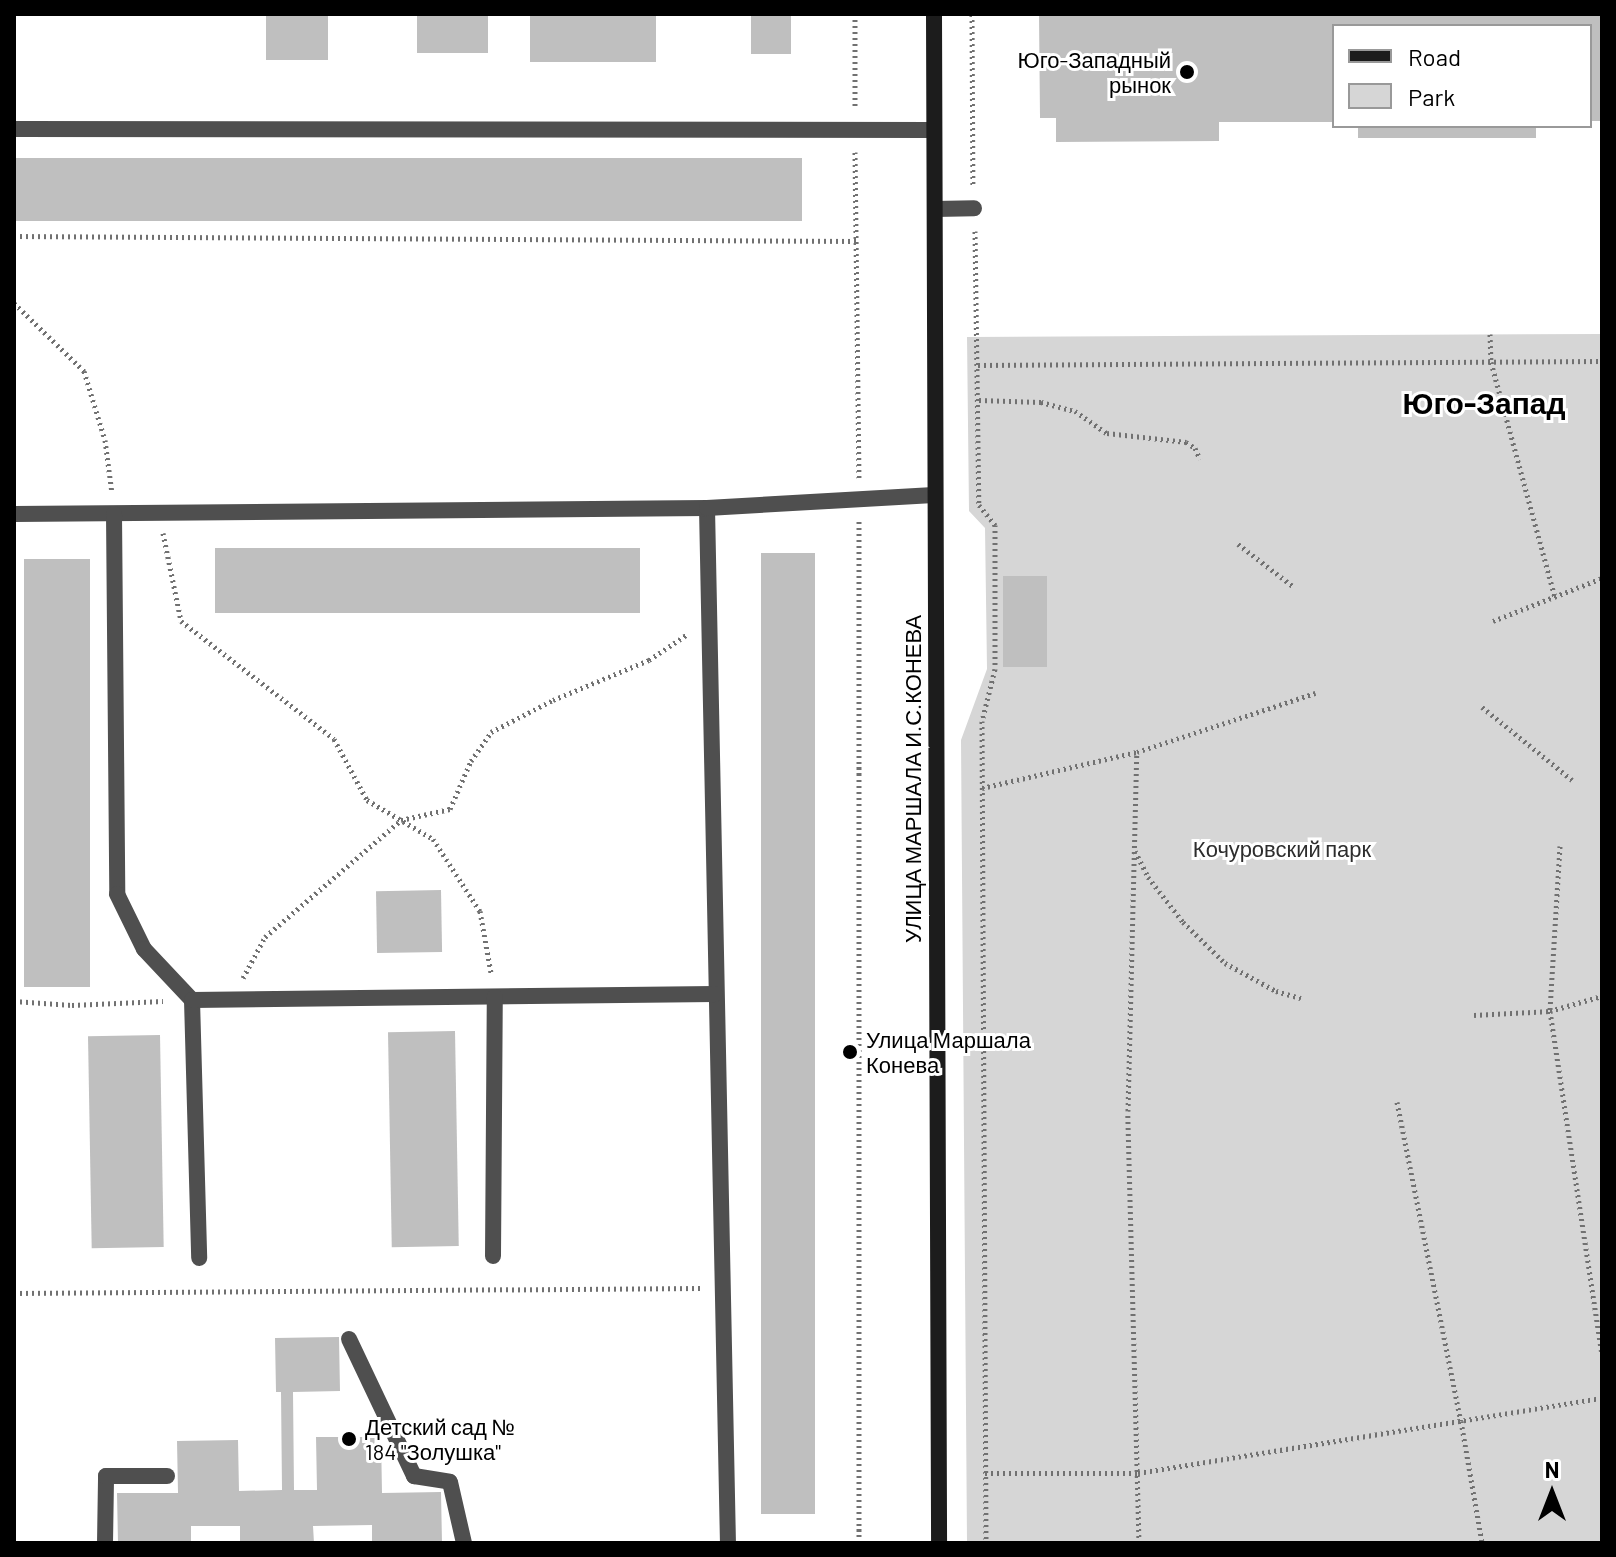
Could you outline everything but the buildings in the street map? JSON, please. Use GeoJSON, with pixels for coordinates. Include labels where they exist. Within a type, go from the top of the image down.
{"type":"FeatureCollection","features":[{"type":"Feature","properties":{"kind":"main road","name":"УЛИЦА МАРШАЛА И.С.КОНЕВА"},"geometry":{"type":"LineString","coordinates":[[934,14],[939,1543]]}},
{"type":"Feature","properties":{"kind":"lane"},"geometry":{"type":"LineString","coordinates":[[14,129],[934,130]]}},
{"type":"Feature","properties":{"kind":"lane"},"geometry":{"type":"LineString","coordinates":[[935,209],[974,208]]}},
{"type":"Feature","properties":{"kind":"lane"},"geometry":{"type":"LineString","coordinates":[[14,514],[707,508],[934,495]]}},
{"type":"Feature","properties":{"kind":"lane"},"geometry":{"type":"LineString","coordinates":[[707,508],[728,1543]]}},
{"type":"Feature","properties":{"kind":"lane"},"geometry":{"type":"LineString","coordinates":[[114,514],[117,894],[144,949],[192,1000],[199,1258]]}},
{"type":"Feature","properties":{"kind":"lane"},"geometry":{"type":"LineString","coordinates":[[192,1000],[715,994]]}},
{"type":"Feature","properties":{"kind":"lane"},"geometry":{"type":"LineString","coordinates":[[493,1256],[495,997]]}},
{"type":"Feature","properties":{"kind":"lane"},"geometry":{"type":"LineString","coordinates":[[349,1339],[414,1476],[450,1482],[464,1543]]}},
{"type":"Feature","properties":{"kind":"lane"},"geometry":{"type":"LineString","coordinates":[[105,1543],[106,1476],[167,1476]]}},
{"type":"Feature","properties":{"kind":"path"},"geometry":{"type":"LineString","coordinates":[[855,14],[859,499],[859,1543]]}},
{"type":"Feature","properties":{"kind":"path"},"geometry":{"type":"LineString","coordinates":[[972,14],[979,505],[995,525],[995,669],[982,721],[986,1543]]}},
{"type":"Feature","properties":{"kind":"path"},"geometry":{"type":"LineString","coordinates":[[14,236],[856,241]]}},
{"type":"Feature","properties":{"kind":"path"},"geometry":{"type":"LineString","coordinates":[[14,303],[84,371],[105,440],[114,514]]}},
{"type":"Feature","properties":{"kind":"path"},"geometry":{"type":"LineString","coordinates":[[1490,334],[1491,362],[1555,597]]}},
{"type":"Feature","properties":{"kind":"path"},"geometry":{"type":"LineString","coordinates":[[978,365],[1602,361]]}},
{"type":"Feature","properties":{"kind":"path"},"geometry":{"type":"LineString","coordinates":[[978,400],[1041,402],[1075,411],[1107,433],[1186,442],[1195,448],[1200,459]]}},
{"type":"Feature","properties":{"kind":"path"},"geometry":{"type":"LineString","coordinates":[[159,514],[181,621],[334,739],[367,800],[433,839],[480,911],[495,997]]}},
{"type":"Feature","properties":{"kind":"path"},"geometry":{"type":"LineString","coordinates":[[1238,544],[1294,587]]}},
{"type":"Feature","properties":{"kind":"path"},"geometry":{"type":"LineString","coordinates":[[1493,621],[1602,578]]}},
{"type":"Feature","properties":{"kind":"path"},"geometry":{"type":"LineString","coordinates":[[232,1000],[265,937],[401,820],[450,809],[471,761],[491,732],[553,700],[649,660],[709,619]]}},
{"type":"Feature","properties":{"kind":"path"},"geometry":{"type":"LineString","coordinates":[[982,788],[1137,752],[1315,693]]}},
{"type":"Feature","properties":{"kind":"path"},"geometry":{"type":"LineString","coordinates":[[1482,707],[1572,780]]}},
{"type":"Feature","properties":{"kind":"path"},"geometry":{"type":"LineString","coordinates":[[1137,752],[1128,1111],[1139,1543]]}},
{"type":"Feature","properties":{"kind":"path"},"geometry":{"type":"LineString","coordinates":[[1560,846],[1550,1011],[1602,1353]]}},
{"type":"Feature","properties":{"kind":"path"},"geometry":{"type":"LineString","coordinates":[[1134,850],[1148,877],[1215,953],[1251,978],[1301,998]]}},
{"type":"Feature","properties":{"kind":"path"},"geometry":{"type":"LineString","coordinates":[[1474,1015],[1550,1011],[1602,996]]}},
{"type":"Feature","properties":{"kind":"path"},"geometry":{"type":"LineString","coordinates":[[14,1001],[72,1005],[192,1000]]}},
{"type":"Feature","properties":{"kind":"path"},"geometry":{"type":"LineString","coordinates":[[1397,1102],[1461,1421],[1482,1543]]}},
{"type":"Feature","properties":{"kind":"path"},"geometry":{"type":"LineString","coordinates":[[14,1293],[722,1287]]}},
{"type":"Feature","properties":{"kind":"path"},"geometry":{"type":"LineString","coordinates":[[985,1473],[1138,1473],[1602,1398]]}},
{"type":"Feature","properties":{"kind":"green space","name":"Кочуровский парк"},"geometry":{"type":"Polygon","coordinates":[[[1602,334],[1602,1543],[967,1543],[961,740],[987,669],[985,528],[969,511],[967,337],[1602,334]]]}},
{"type":"Feature","properties":{"kind":"place","name":"Юго-Западный рынок"},"geometry":{"type":"Point","coordinates":[1187,72]}},
{"type":"Feature","properties":{"kind":"place","name":"Улица Маршала Конева"},"geometry":{"type":"Point","coordinates":[850,1052]}},
{"type":"Feature","properties":{"kind":"place","name":"Детский сад № 184 \"Золушка\""},"geometry":{"type":"Point","coordinates":[349,1439]}},
{"type":"Feature","properties":{"kind":"district","name":"Юго-Запад"},"geometry":{"type":"Point","coordinates":[1484,402]}}]}
